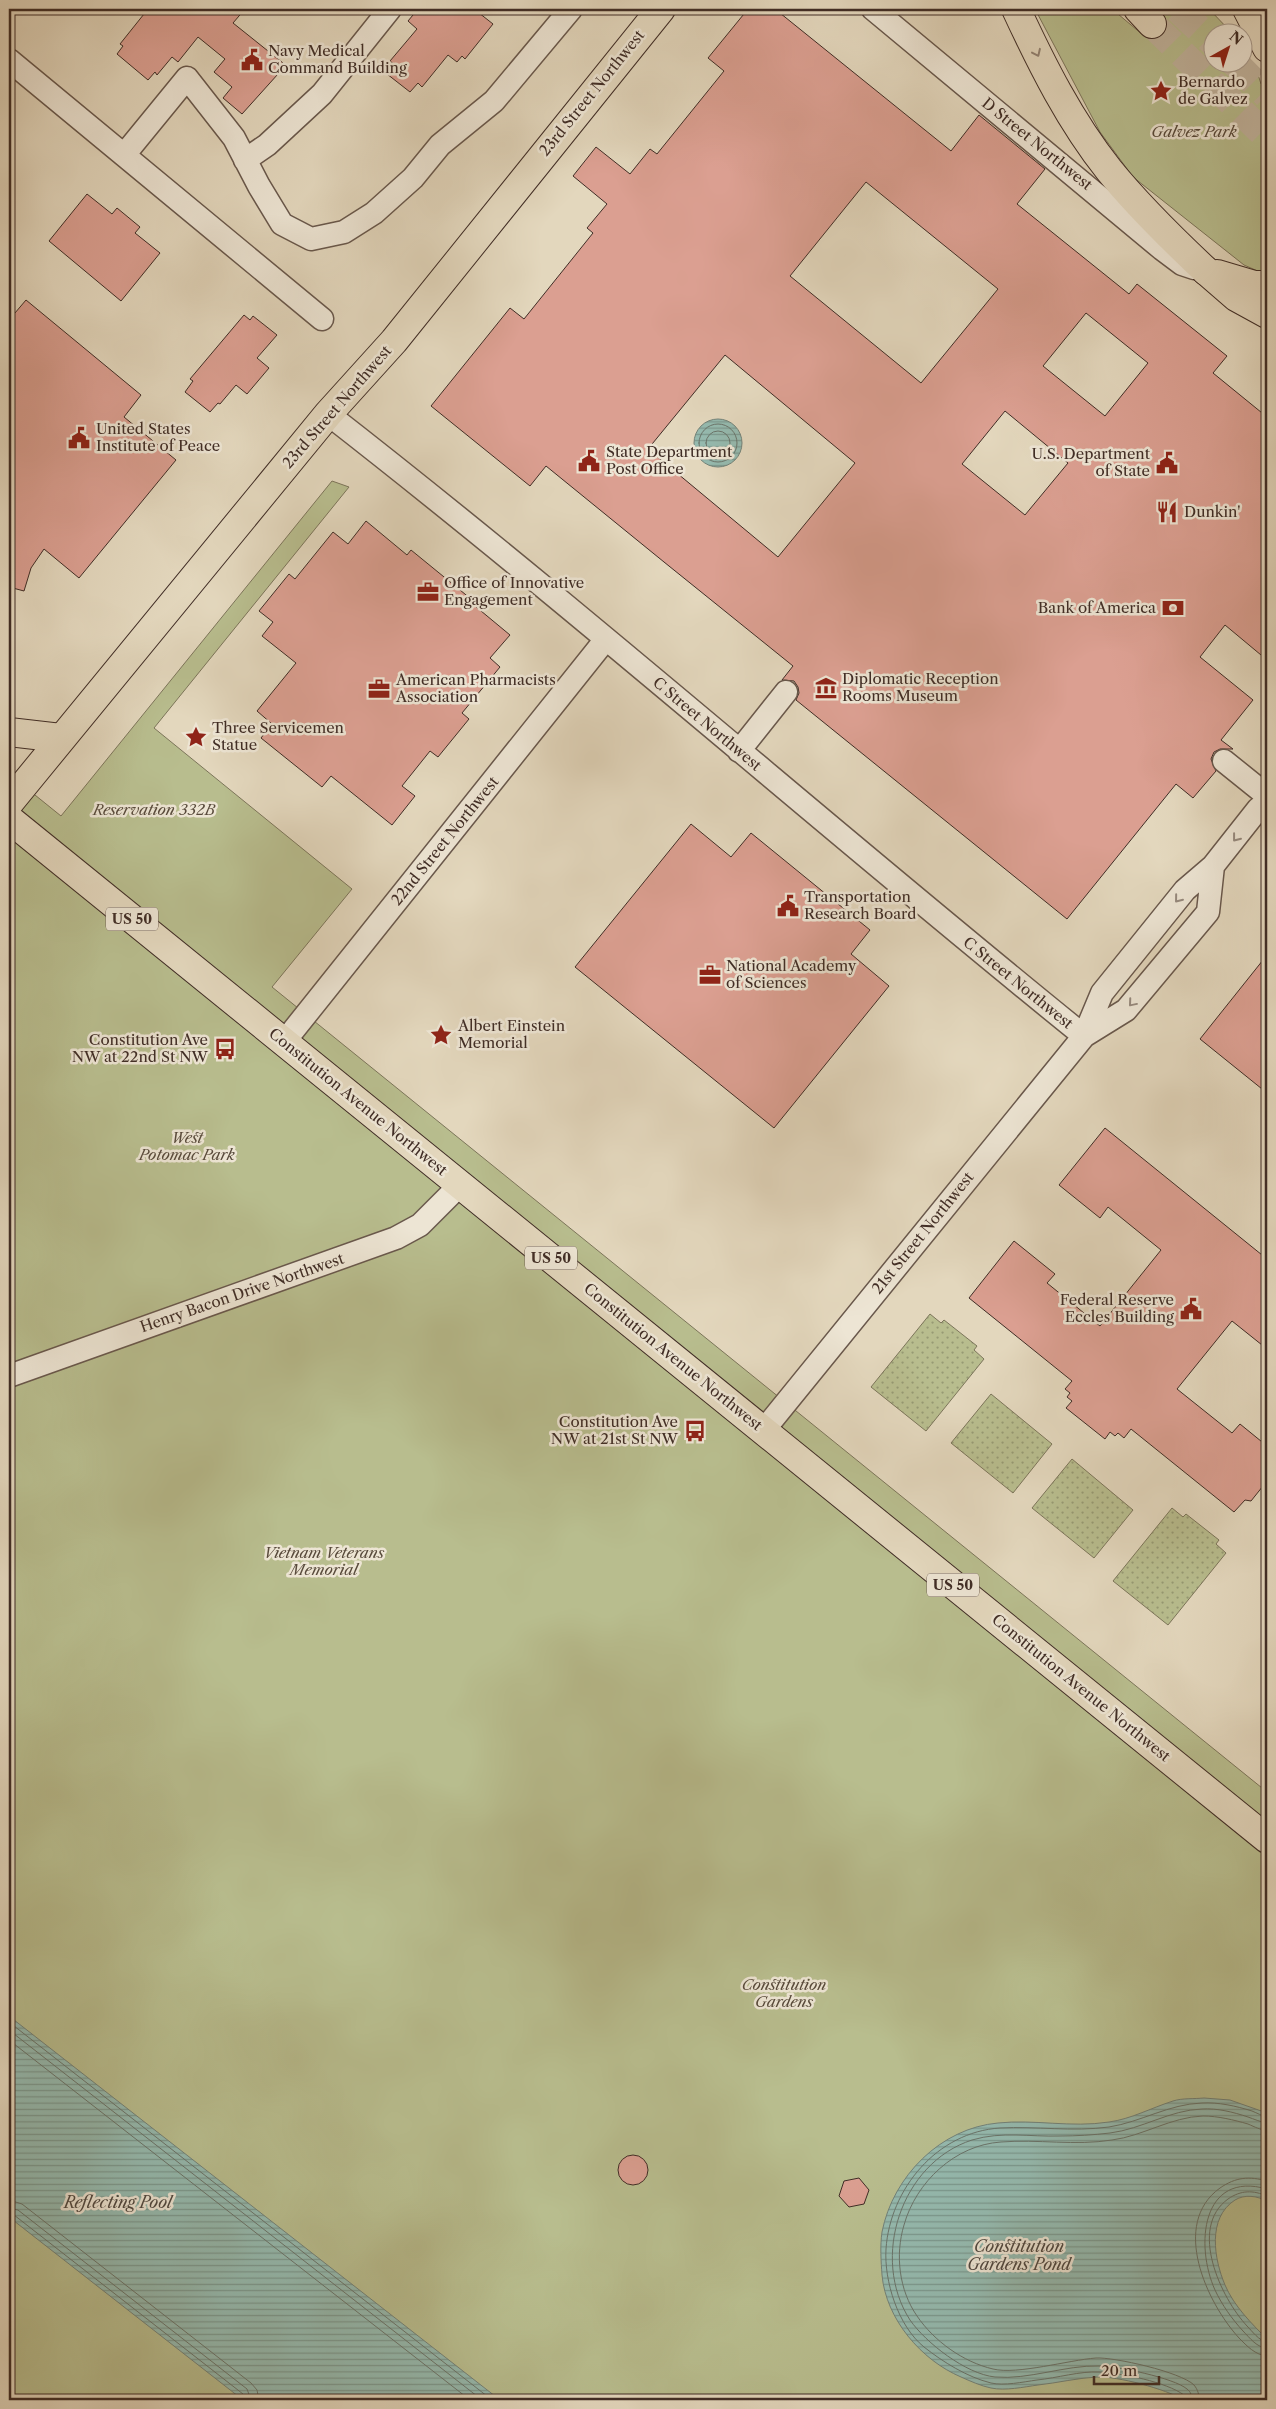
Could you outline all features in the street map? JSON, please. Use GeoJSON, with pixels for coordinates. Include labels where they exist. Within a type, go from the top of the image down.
{"type":"FeatureCollection","features":[{"type":"Feature","properties":{"kind":"main road","name":"23rd Street Northwest"},"geometry":{"type":"LineString","coordinates":[[9,803],[328,414],[394,341],[660,9]]}},
{"type":"Feature","properties":{"kind":"main road"},"geometry":{"type":"LineString","coordinates":[[1016,9],[1058,93],[1108,169],[1153,219],[1206,271],[1236,296],[1267,314]]}},
{"type":"Feature","properties":{"kind":"main road"},"geometry":{"type":"LineString","coordinates":[[1248,9],[1267,24]]}},
{"type":"Feature","properties":{"kind":"main road"},"geometry":{"type":"LineString","coordinates":[[1248,9],[1267,48]]}},
{"type":"Feature","properties":{"kind":"main road"},"geometry":{"type":"LineString","coordinates":[[1206,271],[1254,285],[1267,285]]}},
{"type":"Feature","properties":{"kind":"main road"},"geometry":{"type":"LineString","coordinates":[[9,732],[62,738]]}},
{"type":"Feature","properties":{"kind":"main road","name":"Constitution Avenue Northwest"},"geometry":{"type":"LineString","coordinates":[[9,819],[1267,1839]]}},
{"type":"Feature","properties":{"kind":"street"},"geometry":{"type":"LineString","coordinates":[[245,160],[267,145],[322,94],[390,9]]}},
{"type":"Feature","properties":{"kind":"street"},"geometry":{"type":"LineString","coordinates":[[124,155],[187,78],[234,138],[282,224],[311,239],[344,232],[374,213],[413,178],[440,145],[494,101],[571,9]]}},
{"type":"Feature","properties":{"kind":"street","name":"D Street Northwest"},"geometry":{"type":"LineString","coordinates":[[873,9],[1162,249],[1182,264],[1206,271]]}},
{"type":"Feature","properties":{"kind":"street"},"geometry":{"type":"LineString","coordinates":[[9,60],[322,319]]}},
{"type":"Feature","properties":{"kind":"street","name":"C Street Northwest"},"geometry":{"type":"LineString","coordinates":[[328,414],[606,639],[910,895],[1084,1036]]}},
{"type":"Feature","properties":{"kind":"street","name":"22nd Street Northwest"},"geometry":{"type":"LineString","coordinates":[[284,1042],[606,639]]}},
{"type":"Feature","properties":{"kind":"street"},"geometry":{"type":"LineString","coordinates":[[739,751],[786,692]]}},
{"type":"Feature","properties":{"kind":"street"},"geometry":{"type":"LineString","coordinates":[[1224,761],[1264,798]]}},
{"type":"Feature","properties":{"kind":"street","name":"21st Street Northwest"},"geometry":{"type":"LineString","coordinates":[[763,1430],[1084,1036],[1102,993],[1185,890],[1213,866],[1264,798]]}},
{"type":"Feature","properties":{"kind":"street","name":"21st Street Northwest"},"geometry":{"type":"LineString","coordinates":[[1084,1036],[1126,1010],[1208,912],[1213,866]]}},
{"type":"Feature","properties":{"kind":"street","name":"Henry Bacon Drive Northwest"},"geometry":{"type":"LineString","coordinates":[[9,1376],[404,1235],[430,1218],[460,1185]]}},
{"type":"Feature","properties":{"kind":"green space","name":"Galvez Park"},"geometry":{"type":"Polygon","coordinates":[[[1035,9],[1112,9],[1143,35],[1164,9],[1209,9],[1221,22],[1204,22],[1204,72],[1254,72],[1254,66],[1261,84],[1267,81],[1267,271],[1260,272],[1244,265],[1133,177],[1100,132],[1035,9]]]}},
{"type":"Feature","properties":{"kind":"green space","name":"Constitution Gardens"},"geometry":{"type":"Polygon","coordinates":[[[332,481],[349,487],[154,728],[352,889],[272,987],[1267,1792],[1267,2400],[9,2400],[9,774],[61,816],[332,481]]]}},
{"type":"Feature","properties":{"kind":"green space"},"geometry":{"type":"Polygon","coordinates":[[[930,1314],[941,1323],[944,1320],[977,1346],[974,1350],[984,1359],[926,1431],[871,1387],[930,1314]]]}},
{"type":"Feature","properties":{"kind":"green space"},"geometry":{"type":"Polygon","coordinates":[[[991,1394],[1052,1444],[1013,1493],[951,1443],[991,1394]]]}},
{"type":"Feature","properties":{"kind":"green space"},"geometry":{"type":"Polygon","coordinates":[[[1072,1459],[1133,1510],[1094,1558],[1032,1508],[1072,1459]]]}},
{"type":"Feature","properties":{"kind":"green space"},"geometry":{"type":"Polygon","coordinates":[[[1172,1508],[1183,1517],[1186,1514],[1219,1540],[1216,1544],[1226,1553],[1168,1625],[1113,1581],[1172,1508]]]}},
{"type":"Feature","properties":{"kind":"water"},"geometry":{"type":"Polygon","coordinates":[[[718,419],[727,421],[735,426],[740,434],[742,443],[740,452],[735,460],[727,465],[718,467],[709,465],[701,460],[696,452],[694,443],[696,434],[701,426],[709,421],[718,419]]]}},
{"type":"Feature","properties":{"kind":"water","name":"Reflecting Pool"},"geometry":{"type":"Polygon","coordinates":[[[9,2016],[500,2400],[243,2400],[9,2217],[9,2016]]]}},
{"type":"Feature","properties":{"kind":"water","name":"Constitution Gardens Pond"},"geometry":{"type":"Polygon","coordinates":[[[1204,2098],[1230,2100],[1267,2113],[1267,2201],[1251,2196],[1235,2200],[1220,2217],[1215,2240],[1221,2275],[1229,2293],[1243,2314],[1267,2339],[1267,2400],[1184,2400],[1154,2388],[1106,2377],[1082,2378],[1014,2388],[991,2388],[946,2370],[919,2349],[908,2336],[890,2307],[885,2291],[881,2264],[882,2232],[888,2211],[897,2192],[923,2158],[939,2145],[957,2134],[977,2127],[998,2123],[1095,2124],[1117,2121],[1177,2100],[1204,2098]]]}},
{"type":"Feature","properties":{"kind":"building","name":"Navy Medical Command Building"},"geometry":{"type":"Polygon","coordinates":[[[148,9],[245,9],[233,23],[283,63],[276,72],[278,74],[242,114],[223,98],[232,87],[214,72],[225,59],[198,37],[178,62],[172,57],[157,75],[155,72],[148,80],[117,54],[123,46],[120,44],[148,9]]]}},
{"type":"Feature","properties":{"kind":"building"},"geometry":{"type":"Polygon","coordinates":[[[418,9],[474,9],[493,24],[465,59],[462,56],[457,62],[448,55],[422,87],[418,83],[410,92],[387,74],[395,65],[390,61],[417,29],[408,21],[418,9]]]}},
{"type":"Feature","properties":{"kind":"building","name":"U.S. Department of State"},"geometry":{"type":"Polygon","coordinates":[[[748,9],[775,9],[951,151],[979,115],[1045,169],[1017,204],[1129,294],[1137,284],[1227,356],[1213,373],[1267,417],[1267,660],[1225,625],[1200,657],[1253,700],[1221,740],[1233,749],[1220,749],[1214,752],[1211,759],[1216,771],[1193,798],[1176,784],[1067,919],[796,700],[799,693],[794,681],[782,680],[793,666],[546,466],[530,486],[431,406],[510,308],[524,319],[593,233],[587,228],[607,204],[573,176],[596,147],[630,174],[650,149],[657,154],[724,71],[708,58],[748,9]],[[866,182],[790,276],[921,383],[998,289],[866,182]],[[1086,313],[1043,366],[1105,416],[1148,363],[1086,313]],[[725,355],[648,449],[778,557],[855,463],[725,355]],[[1005,411],[962,464],[1025,515],[1068,463],[1005,411]]]}},
{"type":"Feature","properties":{"kind":"building"},"geometry":{"type":"Polygon","coordinates":[[[87,194],[112,214],[117,208],[140,227],[135,233],[160,253],[121,301],[49,241],[87,194]]]}},
{"type":"Feature","properties":{"kind":"building","name":"United States Institute of Peace"},"geometry":{"type":"Polygon","coordinates":[[[26,300],[141,395],[124,417],[176,460],[79,578],[44,549],[31,568],[24,591],[9,587],[9,320],[26,300]]]}},
{"type":"Feature","properties":{"kind":"building"},"geometry":{"type":"Polygon","coordinates":[[[244,315],[250,320],[253,316],[277,335],[257,358],[269,368],[247,394],[236,385],[220,404],[218,403],[210,412],[185,392],[193,381],[190,379],[244,315]]]}},
{"type":"Feature","properties":{"kind":"building","name":"American Pharmacists Association"},"geometry":{"type":"Polygon","coordinates":[[[366,521],[407,555],[411,550],[471,599],[469,601],[510,635],[490,658],[500,667],[462,713],[469,719],[438,757],[430,751],[402,786],[415,796],[392,825],[331,776],[322,787],[261,738],[272,724],[257,711],[296,663],[262,636],[273,622],[259,611],[289,574],[295,579],[333,532],[348,544],[366,521]]]}},
{"type":"Feature","properties":{"kind":"building","name":"National Academy of Sciences"},"geometry":{"type":"Polygon","coordinates":[[[691,824],[731,857],[751,833],[870,930],[851,954],[889,986],[774,1128],[575,967],[691,824]]]}},
{"type":"Feature","properties":{"kind":"building"},"geometry":{"type":"Polygon","coordinates":[[[1267,955],[1267,1093],[1200,1039],[1267,955]]]}},
{"type":"Feature","properties":{"kind":"building","name":"Federal Reserve Eccles Building"},"geometry":{"type":"Polygon","coordinates":[[[1105,1128],[1267,1259],[1267,1349],[1232,1321],[1177,1389],[1232,1433],[1240,1424],[1267,1446],[1267,1481],[1251,1501],[1245,1500],[1234,1512],[1131,1429],[1124,1438],[1118,1433],[1115,1436],[1110,1432],[1105,1439],[1066,1408],[1072,1401],[1067,1397],[1070,1393],[1065,1389],[1072,1381],[969,1298],[1014,1241],[1055,1274],[1047,1283],[1100,1326],[1161,1250],[1108,1207],[1100,1218],[1059,1185],[1105,1128]]]}},
{"type":"Feature","properties":{"kind":"building"},"geometry":{"type":"Polygon","coordinates":[[[633,2155],[644,2159],[648,2170],[644,2181],[633,2185],[622,2181],[618,2170],[622,2159],[633,2155]]]}},
{"type":"Feature","properties":{"kind":"building"},"geometry":{"type":"Polygon","coordinates":[[[859,2178],[869,2190],[864,2204],[849,2207],[839,2196],[844,2181],[859,2178]]]}},
{"type":"Feature","properties":{"kind":"tunnel"},"geometry":{"type":"LineString","coordinates":[[1178,9],[1204,34]]}},
{"type":"Feature","properties":{"kind":"tunnel"},"geometry":{"type":"LineString","coordinates":[[1152,24],[1267,137]]}},
{"type":"Feature","properties":{"kind":"tunnel"},"geometry":{"type":"LineString","coordinates":[[1244,72],[1267,95]]}},
{"type":"Feature","properties":{"kind":"place","name":"Navy Medical Command Building"},"geometry":{"type":"Point","coordinates":[252,60]}},
{"type":"Feature","properties":{"kind":"place","name":"Bernardo de Galvez"},"geometry":{"type":"Point","coordinates":[1161,91]}},
{"type":"Feature","properties":{"kind":"place","name":"United States Institute of Peace"},"geometry":{"type":"Point","coordinates":[79,438]}},
{"type":"Feature","properties":{"kind":"place","name":"State Department Post Office"},"geometry":{"type":"Point","coordinates":[589,461]}},
{"type":"Feature","properties":{"kind":"place","name":"U.S. Department of State"},"geometry":{"type":"Point","coordinates":[1167,463]}},
{"type":"Feature","properties":{"kind":"place","name":"Dunkin'"},"geometry":{"type":"Point","coordinates":[1167,512]}},
{"type":"Feature","properties":{"kind":"place","name":"Office of Innovative Engagement"},"geometry":{"type":"Point","coordinates":[428,592]}},
{"type":"Feature","properties":{"kind":"place","name":"Bank of America"},"geometry":{"type":"Point","coordinates":[1173,608]}},
{"type":"Feature","properties":{"kind":"place","name":"Diplomatic Reception Rooms Museum"},"geometry":{"type":"Point","coordinates":[826,688]}},
{"type":"Feature","properties":{"kind":"place","name":"American Pharmacists Association"},"geometry":{"type":"Point","coordinates":[379,689]}},
{"type":"Feature","properties":{"kind":"place","name":"Three Servicemen Statue"},"geometry":{"type":"Point","coordinates":[196,737]}},
{"type":"Feature","properties":{"kind":"place","name":"Transportation Research Board"},"geometry":{"type":"Point","coordinates":[788,906]}},
{"type":"Feature","properties":{"kind":"place","name":"National Academy of Sciences"},"geometry":{"type":"Point","coordinates":[710,975]}},
{"type":"Feature","properties":{"kind":"place","name":"Albert Einstein Memorial"},"geometry":{"type":"Point","coordinates":[441,1035]}},
{"type":"Feature","properties":{"kind":"place","name":"Constitution Ave NW at 22nd St NW"},"geometry":{"type":"Point","coordinates":[225,1049]}},
{"type":"Feature","properties":{"kind":"place","name":"Federal Reserve Eccles Building"},"geometry":{"type":"Point","coordinates":[1191,1309]}},
{"type":"Feature","properties":{"kind":"place","name":"Constitution Ave NW at 21st St NW"},"geometry":{"type":"Point","coordinates":[695,1431]}},
{"type":"Feature","properties":{"kind":"park label","name":"Reservation 332B"},"geometry":{"type":"Point","coordinates":[154,810]}},
{"type":"Feature","properties":{"kind":"park label","name":"West Potomac Park"},"geometry":{"type":"Point","coordinates":[187,1146]}},
{"type":"Feature","properties":{"kind":"park label","name":"Vietnam Veterans Memorial"},"geometry":{"type":"Point","coordinates":[324,1562]}}]}
